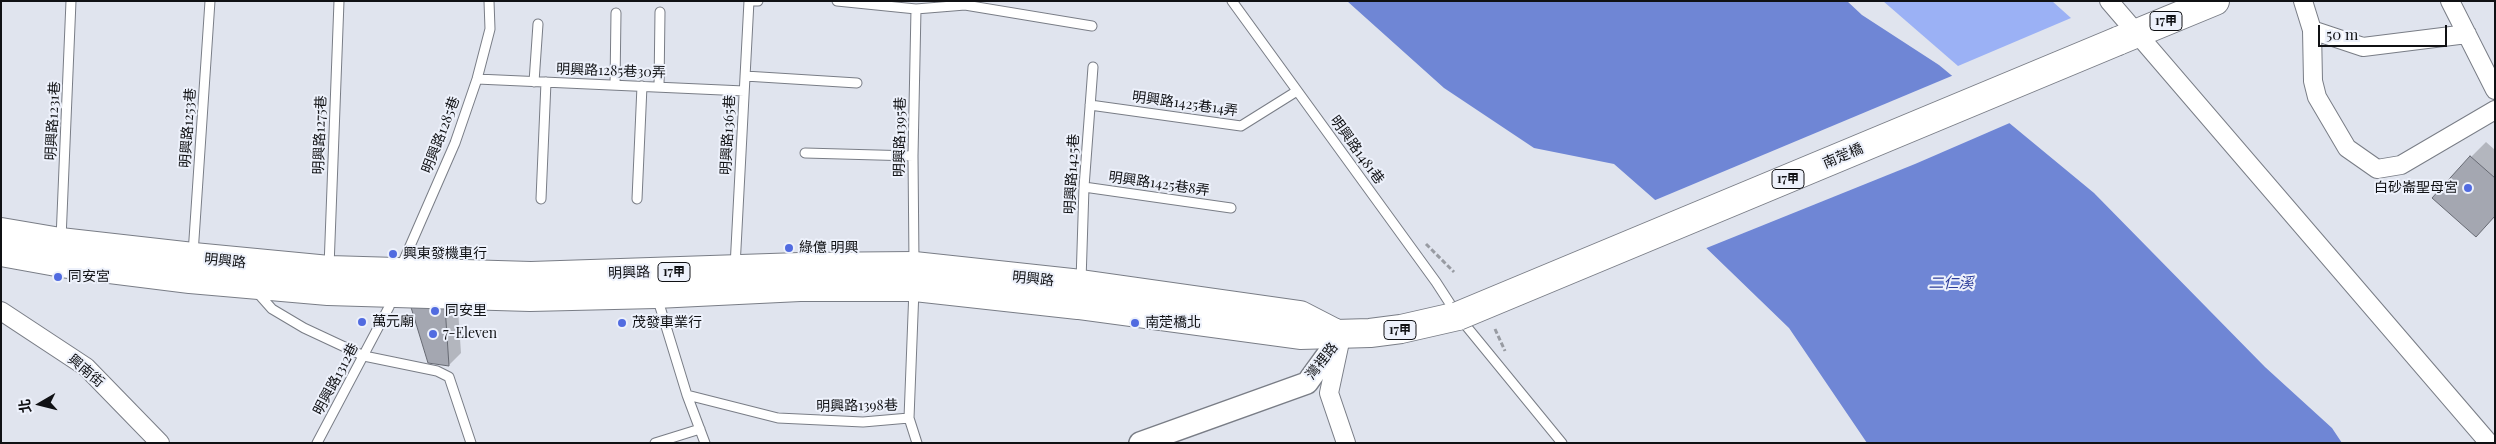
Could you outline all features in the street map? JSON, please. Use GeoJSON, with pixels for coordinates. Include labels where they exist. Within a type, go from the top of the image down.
{"type":"FeatureCollection","features":[{"type":"Feature","properties":{"kind":"main road","name":"17甲"},"geometry":{"type":"LineString","coordinates":[[2127,37],[2215,1]]}},
{"type":"Feature","properties":{"kind":"main road","name":"南萣橋"},"geometry":{"type":"LineString","coordinates":[[1458,316],[2127,37]]}},
{"type":"Feature","properties":{"kind":"main road","name":"明興路"},"geometry":{"type":"LineString","coordinates":[[1,232],[60,242],[329,270],[396,283],[530,297],[656,294],[791,287],[914,276],[1078,305],[1300,335],[1341,336],[1401,329],[1458,316]]}},
{"type":"Feature","properties":{"kind":"main road","name":"明興路"},"geometry":{"type":"LineString","coordinates":[[1,252],[62,263],[250,285],[328,291],[396,283],[734,269],[1081,284],[1300,315],[1341,336]]}},
{"type":"Feature","properties":{"kind":"street"},"geometry":{"type":"LineString","coordinates":[[2109,1],[2127,37],[2489,443]]}},
{"type":"Feature","properties":{"kind":"street"},"geometry":{"type":"LineString","coordinates":[[2303,1],[2312,30],[2313,82],[2317,97],[2347,148],[2377,169],[2402,165],[2495,110]]}},
{"type":"Feature","properties":{"kind":"street"},"geometry":{"type":"LineString","coordinates":[[2450,1],[2495,90]]}},
{"type":"Feature","properties":{"kind":"street"},"geometry":{"type":"LineString","coordinates":[[2312,30],[2363,47],[2467,34]]}},
{"type":"Feature","properties":{"kind":"street","name":"興南街"},"geometry":{"type":"LineString","coordinates":[[1,311],[86,367],[160,443]]}},
{"type":"Feature","properties":{"kind":"street","name":"灣裡路"},"geometry":{"type":"LineString","coordinates":[[1140,443],[1307,382],[1341,336]]}},
{"type":"Feature","properties":{"kind":"street","name":"灣裡路"},"geometry":{"type":"LineString","coordinates":[[1341,336],[1329,392],[1346,443]]}},
{"type":"Feature","properties":{"kind":"lane","name":"明興路1231巷"},"geometry":{"type":"LineString","coordinates":[[60,242],[71,1]]}},
{"type":"Feature","properties":{"kind":"lane","name":"明興路1253巷"},"geometry":{"type":"LineString","coordinates":[[193,257],[210,1]]}},
{"type":"Feature","properties":{"kind":"lane","name":"明興路1275巷"},"geometry":{"type":"LineString","coordinates":[[329,270],[339,1]]}},
{"type":"Feature","properties":{"kind":"lane","name":"明興路1285巷"},"geometry":{"type":"LineString","coordinates":[[396,283],[455,143],[477,79],[490,29],[489,1]]}},
{"type":"Feature","properties":{"kind":"lane"},"geometry":{"type":"LineString","coordinates":[[749,1],[758,1]]}},
{"type":"Feature","properties":{"kind":"lane","name":"明興路1365巷"},"geometry":{"type":"LineString","coordinates":[[734,269],[749,1]]}},
{"type":"Feature","properties":{"kind":"lane"},"geometry":{"type":"LineString","coordinates":[[837,1],[916,9],[965,5],[1092,26]]}},
{"type":"Feature","properties":{"kind":"lane","name":"明興路1481巷"},"geometry":{"type":"LineString","coordinates":[[1232,1],[1436,282],[1458,316]]}},
{"type":"Feature","properties":{"kind":"lane","name":"明興路1395巷"},"geometry":{"type":"LineString","coordinates":[[914,276],[912,156],[916,9]]}},
{"type":"Feature","properties":{"kind":"lane"},"geometry":{"type":"LineString","coordinates":[[659,87],[660,12]]}},
{"type":"Feature","properties":{"kind":"lane"},"geometry":{"type":"LineString","coordinates":[[615,85],[616,13]]}},
{"type":"Feature","properties":{"kind":"lane"},"geometry":{"type":"LineString","coordinates":[[534,82],[538,24]]}},
{"type":"Feature","properties":{"kind":"lane","name":"明興路1425巷"},"geometry":{"type":"LineString","coordinates":[[1081,284],[1084,187],[1093,67]]}},
{"type":"Feature","properties":{"kind":"lane"},"geometry":{"type":"LineString","coordinates":[[745,76],[857,83]]}},
{"type":"Feature","properties":{"kind":"lane","name":"明興路1285巷30弄"},"geometry":{"type":"LineString","coordinates":[[477,79],[744,91]]}},
{"type":"Feature","properties":{"kind":"lane"},"geometry":{"type":"LineString","coordinates":[[540,199],[546,82]]}},
{"type":"Feature","properties":{"kind":"lane"},"geometry":{"type":"LineString","coordinates":[[637,198],[642,86]]}},
{"type":"Feature","properties":{"kind":"lane","name":"明興路1425巷14弄"},"geometry":{"type":"LineString","coordinates":[[1090,105],[1241,126],[1297,91]]}},
{"type":"Feature","properties":{"kind":"lane"},"geometry":{"type":"LineString","coordinates":[[805,153],[912,156]]}},
{"type":"Feature","properties":{"kind":"lane","name":"明興路1425巷8弄"},"geometry":{"type":"LineString","coordinates":[[1084,187],[1231,208]]}},
{"type":"Feature","properties":{"kind":"lane","name":"明興路1398巷"},"geometry":{"type":"LineString","coordinates":[[687,395],[778,418],[863,422],[909,418],[914,276]]}},
{"type":"Feature","properties":{"kind":"lane","name":"明興路1312巷"},"geometry":{"type":"LineString","coordinates":[[317,443],[389,307],[396,283]]}},
{"type":"Feature","properties":{"kind":"lane"},"geometry":{"type":"LineString","coordinates":[[250,285],[272,309],[304,328],[364,356],[436,371],[449,377],[471,443]]}},
{"type":"Feature","properties":{"kind":"lane"},"geometry":{"type":"LineString","coordinates":[[656,294],[687,395],[705,443]]}},
{"type":"Feature","properties":{"kind":"lane"},"geometry":{"type":"LineString","coordinates":[[1458,316],[1562,443]]}},
{"type":"Feature","properties":{"kind":"lane"},"geometry":{"type":"LineString","coordinates":[[909,418],[917,443]]}},
{"type":"Feature","properties":{"kind":"lane"},"geometry":{"type":"LineString","coordinates":[[655,443],[700,429]]}},
{"type":"Feature","properties":{"kind":"path"},"geometry":{"type":"LineString","coordinates":[[1495,329],[1507,358]]}},
{"type":"Feature","properties":{"kind":"shaded area"},"geometry":{"type":"Polygon","coordinates":[[[1883,1],[2052,1],[2071,18],[1958,66],[1883,1]]]}},
{"type":"Feature","properties":{"kind":"water","name":"二仁溪"},"geometry":{"type":"Polygon","coordinates":[[[1347,1],[1847,1],[1862,15],[1939,65],[2094,193],[2265,367],[2332,428],[2342,443],[1867,443],[1789,328],[1670,213],[1614,164],[1534,148],[1444,88],[1347,1]]]}},
{"type":"Feature","properties":{"kind":"pier"},"geometry":{"type":"Polygon","coordinates":[[[1954,75],[2012,122],[1915,164],[1704,249],[1653,201],[1954,75]]]}},
{"type":"Feature","properties":{"kind":"building","name":"白砂崙聖母宮"},"geometry":{"type":"Polygon","coordinates":[[[2470,156],[2495,178],[2495,216],[2476,237],[2432,198],[2470,156]]]}},
{"type":"Feature","properties":{"kind":"building","name":"7-Eleven"},"geometry":{"type":"Polygon","coordinates":[[[410,304],[445,306],[449,366],[428,363],[410,304]]]}},
{"type":"Feature","properties":{"kind":"place","name":"白砂崙聖母宮"},"geometry":{"type":"Point","coordinates":[2468,188]}},
{"type":"Feature","properties":{"kind":"place","name":"綠億 明興"},"geometry":{"type":"Point","coordinates":[789,248]}},
{"type":"Feature","properties":{"kind":"place","name":"興東發機車行"},"geometry":{"type":"Point","coordinates":[393,254]}},
{"type":"Feature","properties":{"kind":"place","name":"同安宮"},"geometry":{"type":"Point","coordinates":[58,277]}},
{"type":"Feature","properties":{"kind":"place","name":"同安里"},"geometry":{"type":"Point","coordinates":[435,311]}},
{"type":"Feature","properties":{"kind":"place","name":"萬元廟"},"geometry":{"type":"Point","coordinates":[362,322]}},
{"type":"Feature","properties":{"kind":"place","name":"茂發車業行"},"geometry":{"type":"Point","coordinates":[622,323]}},
{"type":"Feature","properties":{"kind":"place","name":"南萣橋北"},"geometry":{"type":"Point","coordinates":[1135,323]}},
{"type":"Feature","properties":{"kind":"place","name":"7-Eleven"},"geometry":{"type":"Point","coordinates":[433,334]}}]}
